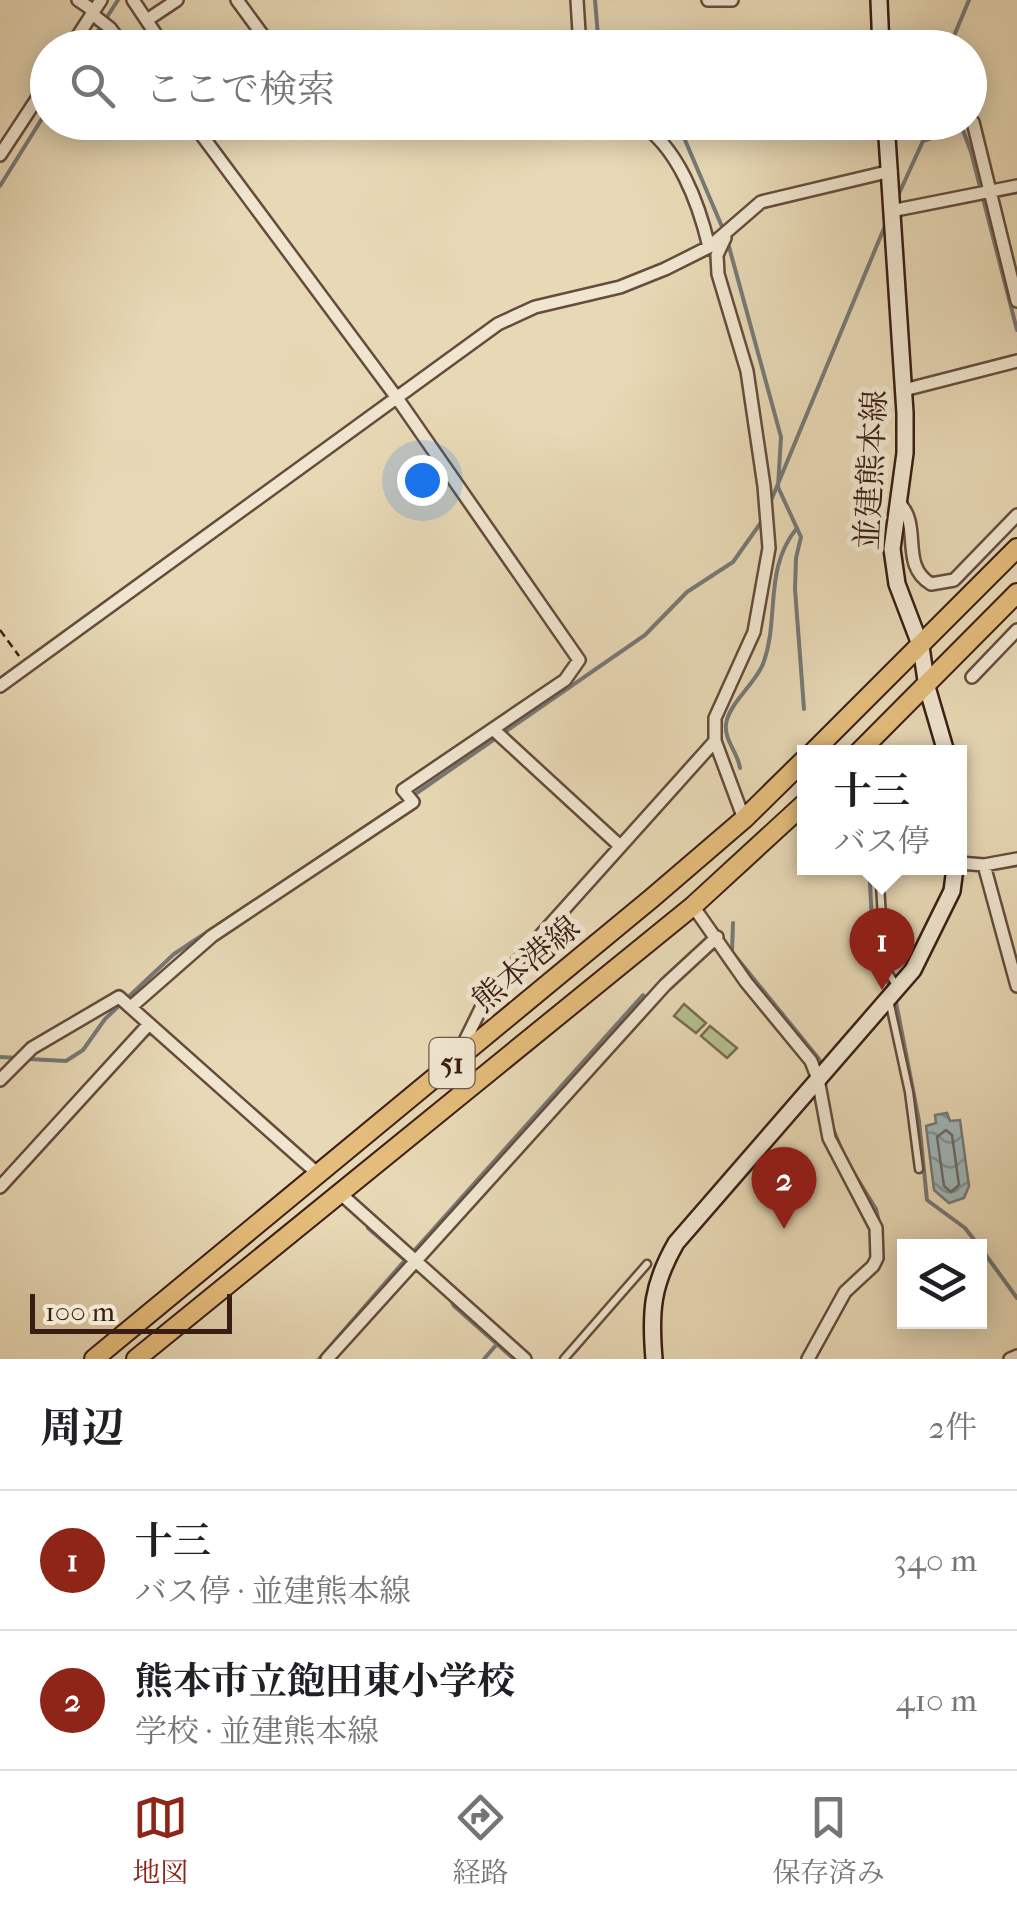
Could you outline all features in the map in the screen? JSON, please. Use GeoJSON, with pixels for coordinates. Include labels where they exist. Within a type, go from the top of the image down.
{"type":"FeatureCollection","features":[{"type":"Feature","properties":{"kind":"main road"},"geometry":{"type":"LineString","coordinates":[[879,0],[880,30]]}},
{"type":"Feature","properties":{"kind":"main road","name":"並建熊本線"},"geometry":{"type":"LineString","coordinates":[[888,140],[905,454],[892,549],[897,584],[921,647],[927,687],[944,745]]}},
{"type":"Feature","properties":{"kind":"main road"},"geometry":{"type":"LineString","coordinates":[[819,745],[1017,548]]}},
{"type":"Feature","properties":{"kind":"main road"},"geometry":{"type":"LineString","coordinates":[[866,745],[1017,593]]}},
{"type":"Feature","properties":{"kind":"main road","name":"熊本港線"},"geometry":{"type":"LineString","coordinates":[[94,1359],[744,819],[797,767]]}},
{"type":"Feature","properties":{"kind":"main road","name":"熊本港線"},"geometry":{"type":"LineString","coordinates":[[136,1359],[693,906],[797,810]]}},
{"type":"Feature","properties":{"kind":"main road"},"geometry":{"type":"LineString","coordinates":[[654,1359],[650,1322],[655,1289],[676,1243],[913,970],[939,922],[955,875]]}},
{"type":"Feature","properties":{"kind":"street"},"geometry":{"type":"LineString","coordinates":[[78,0],[96,8],[112,30]]}},
{"type":"Feature","properties":{"kind":"street"},"geometry":{"type":"LineString","coordinates":[[133,0],[154,30]]}},
{"type":"Feature","properties":{"kind":"street"},"geometry":{"type":"LineString","coordinates":[[147,20],[177,0]]}},
{"type":"Feature","properties":{"kind":"street"},"geometry":{"type":"LineString","coordinates":[[237,0],[259,30]]}},
{"type":"Feature","properties":{"kind":"street"},"geometry":{"type":"LineString","coordinates":[[577,0],[579,30]]}},
{"type":"Feature","properties":{"kind":"street"},"geometry":{"type":"LineString","coordinates":[[708,0],[732,0]]}},
{"type":"Feature","properties":{"kind":"street"},"geometry":{"type":"LineString","coordinates":[[82,30],[96,8]]}},
{"type":"Feature","properties":{"kind":"street"},"geometry":{"type":"LineString","coordinates":[[0,156],[30,110]]}},
{"type":"Feature","properties":{"kind":"street"},"geometry":{"type":"LineString","coordinates":[[132,1006],[212,936],[413,802],[403,790],[565,680],[578,660],[397,398],[205,140]]}},
{"type":"Feature","properties":{"kind":"street"},"geometry":{"type":"LineString","coordinates":[[657,140],[670,153],[697,207],[709,247]]}},
{"type":"Feature","properties":{"kind":"street"},"geometry":{"type":"LineString","coordinates":[[977,140],[1017,302]]}},
{"type":"Feature","properties":{"kind":"street"},"geometry":{"type":"LineString","coordinates":[[0,686],[498,324],[535,307],[620,287],[709,247],[761,202],[891,171]]}},
{"type":"Feature","properties":{"kind":"street"},"geometry":{"type":"LineString","coordinates":[[891,211],[1017,186]]}},
{"type":"Feature","properties":{"kind":"street"},"geometry":{"type":"LineString","coordinates":[[727,234],[717,255],[718,274],[747,371],[769,548],[754,632],[715,718],[715,742],[744,819]]}},
{"type":"Feature","properties":{"kind":"street"},"geometry":{"type":"LineString","coordinates":[[904,390],[1017,361]]}},
{"type":"Feature","properties":{"kind":"street"},"geometry":{"type":"LineString","coordinates":[[897,501],[910,517],[912,562],[931,584],[954,580],[1017,516]]}},
{"type":"Feature","properties":{"kind":"street"},"geometry":{"type":"LineString","coordinates":[[972,677],[1017,630]]}},
{"type":"Feature","properties":{"kind":"street"},"geometry":{"type":"LineString","coordinates":[[494,730],[620,846]]}},
{"type":"Feature","properties":{"kind":"street"},"geometry":{"type":"LineString","coordinates":[[455,1061],[488,994],[715,742]]}},
{"type":"Feature","properties":{"kind":"street"},"geometry":{"type":"LineString","coordinates":[[967,865],[1017,859]]}},
{"type":"Feature","properties":{"kind":"street"},"geometry":{"type":"LineString","coordinates":[[984,865],[1017,986]]}},
{"type":"Feature","properties":{"kind":"street"},"geometry":{"type":"LineString","coordinates":[[693,906],[746,982],[811,1061],[829,1138],[876,1228],[877,1258],[845,1292],[808,1359]]}},
{"type":"Feature","properties":{"kind":"street"},"geometry":{"type":"LineString","coordinates":[[327,1359],[665,984],[717,937]]}},
{"type":"Feature","properties":{"kind":"street"},"geometry":{"type":"LineString","coordinates":[[0,1080],[32,1048],[119,997],[318,1174]]}},
{"type":"Feature","properties":{"kind":"street"},"geometry":{"type":"LineString","coordinates":[[0,1187],[149,1024]]}},
{"type":"Feature","properties":{"kind":"street"},"geometry":{"type":"LineString","coordinates":[[342,1194],[525,1359]]}},
{"type":"Feature","properties":{"kind":"lane"},"geometry":{"type":"LineString","coordinates":[[879,875],[886,967],[909,1092],[918,1169]]}},
{"type":"Feature","properties":{"kind":"lane"},"geometry":{"type":"LineString","coordinates":[[564,1359],[647,1264]]}},
{"type":"Feature","properties":{"kind":"path"},"geometry":{"type":"LineString","coordinates":[[0,630],[26,666]]}},
{"type":"Feature","properties":{"kind":"green space"},"geometry":{"type":"Polygon","coordinates":[[[684,1004],[706,1023],[696,1033],[674,1016],[684,1004]]]}},
{"type":"Feature","properties":{"kind":"green space"},"geometry":{"type":"Polygon","coordinates":[[[710,1026],[737,1048],[727,1058],[701,1036],[710,1026]]]}},
{"type":"Feature","properties":{"kind":"water"},"geometry":{"type":"Polygon","coordinates":[[[947,1113],[950,1121],[960,1120],[969,1186],[964,1198],[949,1203],[934,1190],[926,1126],[936,1123],[935,1115],[947,1113]]]}},
{"type":"Feature","properties":{"kind":"waterway"},"geometry":{"type":"LineString","coordinates":[[99,30],[118,0]]}},
{"type":"Feature","properties":{"kind":"waterway"},"geometry":{"type":"LineString","coordinates":[[595,0],[598,30]]}},
{"type":"Feature","properties":{"kind":"waterway"},"geometry":{"type":"LineString","coordinates":[[956,30],[969,0]]}},
{"type":"Feature","properties":{"kind":"waterway"},"geometry":{"type":"LineString","coordinates":[[0,186],[30,138]]}},
{"type":"Feature","properties":{"kind":"waterway"},"geometry":{"type":"LineString","coordinates":[[685,140],[723,229]]}},
{"type":"Feature","properties":{"kind":"waterway"},"geometry":{"type":"LineString","coordinates":[[897,198],[926,140]]}},
{"type":"Feature","properties":{"kind":"waterway"},"geometry":{"type":"LineString","coordinates":[[967,140],[1017,330]]}},
{"type":"Feature","properties":{"kind":"waterway"},"geometry":{"type":"LineString","coordinates":[[770,503],[887,221]]}},
{"type":"Feature","properties":{"kind":"waterway"},"geometry":{"type":"LineString","coordinates":[[728,243],[781,437],[778,487],[801,537],[795,589],[804,709]]}},
{"type":"Feature","properties":{"kind":"waterway"},"geometry":{"type":"LineString","coordinates":[[411,797],[645,635],[687,592],[733,562],[762,521]]}},
{"type":"Feature","properties":{"kind":"waterway"},"geometry":{"type":"LineString","coordinates":[[740,768],[726,724],[763,664],[780,560],[797,528]]}},
{"type":"Feature","properties":{"kind":"waterway"},"geometry":{"type":"LineString","coordinates":[[29,1059],[66,1061],[83,1050],[105,1019],[174,954],[391,810]]}},
{"type":"Feature","properties":{"kind":"waterway"},"geometry":{"type":"LineString","coordinates":[[869,875],[875,942],[891,989]]}},
{"type":"Feature","properties":{"kind":"waterway"},"geometry":{"type":"LineString","coordinates":[[733,923],[732,952],[822,1066]]}},
{"type":"Feature","properties":{"kind":"waterway"},"geometry":{"type":"LineString","coordinates":[[413,1252],[643,995]]}},
{"type":"Feature","properties":{"kind":"waterway"},"geometry":{"type":"LineString","coordinates":[[895,997],[919,1121],[927,1200],[974,1239]]}},
{"type":"Feature","properties":{"kind":"waterway"},"geometry":{"type":"LineString","coordinates":[[0,1057],[19,1058]]}},
{"type":"Feature","properties":{"kind":"waterway"},"geometry":{"type":"LineString","coordinates":[[831,1124],[843,1153]]}},
{"type":"Feature","properties":{"kind":"waterway"},"geometry":{"type":"LineString","coordinates":[[852,1170],[876,1209],[879,1223]]}},
{"type":"Feature","properties":{"kind":"waterway"},"geometry":{"type":"LineString","coordinates":[[368,1228],[406,1261]]}},
{"type":"Feature","properties":{"kind":"waterway"},"geometry":{"type":"LineString","coordinates":[[882,1232],[882,1257]]}},
{"type":"Feature","properties":{"kind":"waterway"},"geometry":{"type":"LineString","coordinates":[[987,1257],[1017,1298]]}},
{"type":"Feature","properties":{"kind":"waterway"},"geometry":{"type":"LineString","coordinates":[[319,1359],[406,1259]]}},
{"type":"Feature","properties":{"kind":"waterway"},"geometry":{"type":"LineString","coordinates":[[414,1267],[437,1287]]}},
{"type":"Feature","properties":{"kind":"waterway"},"geometry":{"type":"LineString","coordinates":[[451,1300],[514,1359]]}},
{"type":"Feature","properties":{"kind":"waterway"},"geometry":{"type":"LineString","coordinates":[[484,1359],[497,1344]]}},
{"type":"Feature","properties":{"kind":"place","name":"十三"},"geometry":{"type":"Point","coordinates":[882,990]}},
{"type":"Feature","properties":{"kind":"place","name":"熊本市立飽田東小学校"},"geometry":{"type":"Point","coordinates":[784,1229]}}]}
